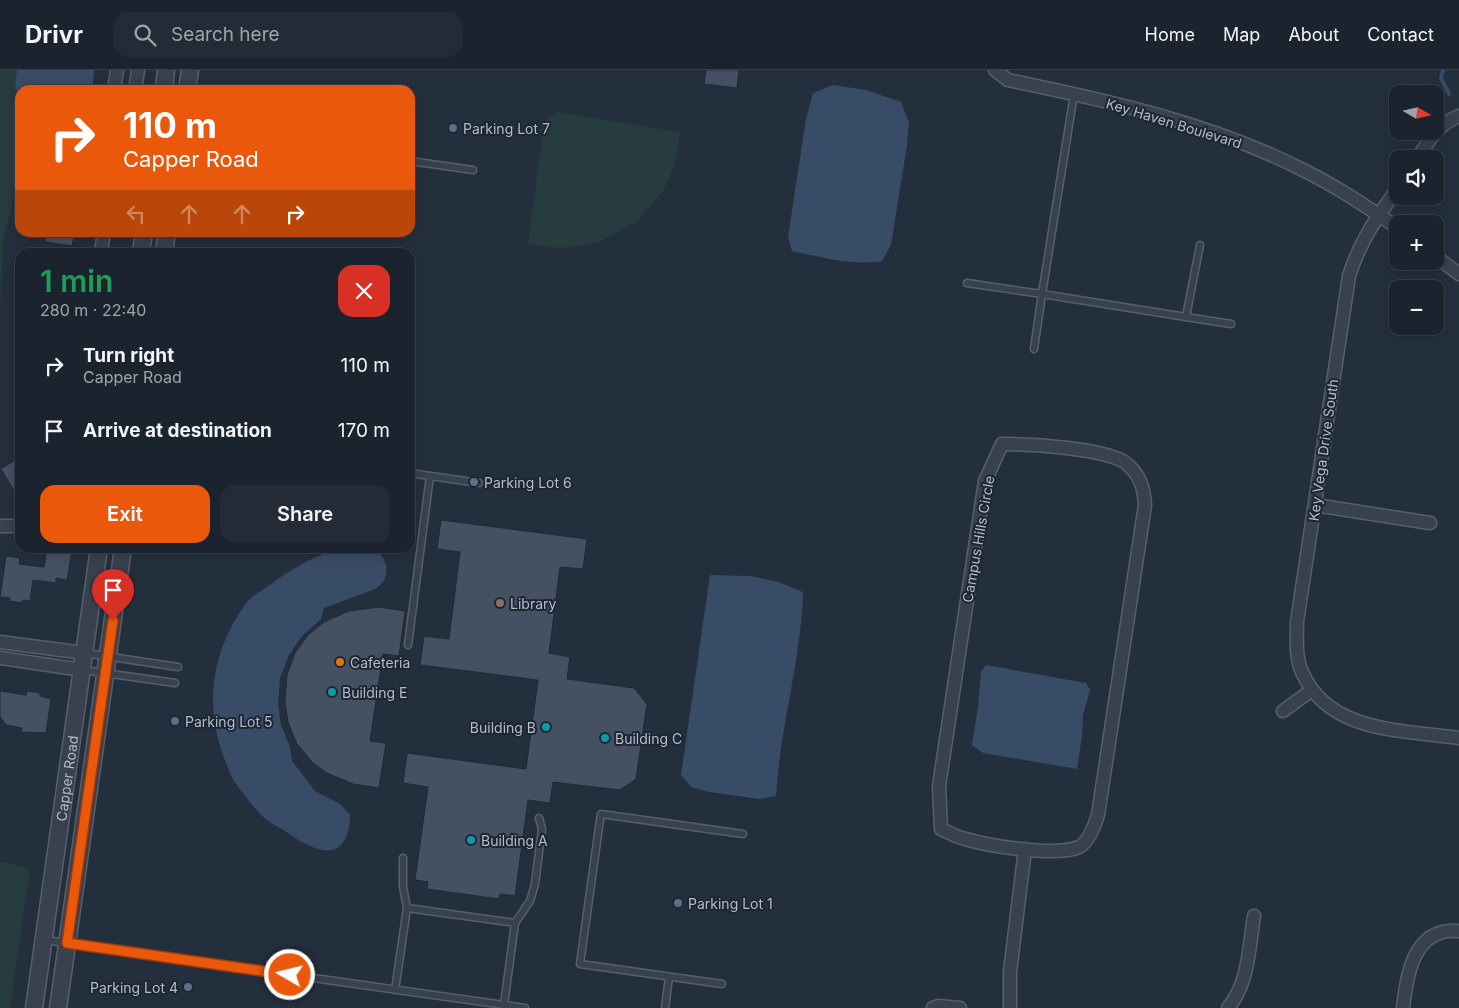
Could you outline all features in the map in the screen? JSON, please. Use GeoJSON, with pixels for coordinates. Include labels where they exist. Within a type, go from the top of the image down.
{"type":"FeatureCollection","features":[{"type":"Feature","properties":{"kind":"street"},"geometry":{"type":"LineString","coordinates":[[115,85],[117,70]]}},
{"type":"Feature","properties":{"kind":"street"},"geometry":{"type":"LineString","coordinates":[[136,85],[138,70]]}},
{"type":"Feature","properties":{"kind":"street"},"geometry":{"type":"LineString","coordinates":[[164,85],[166,70]]}},
{"type":"Feature","properties":{"kind":"street"},"geometry":{"type":"LineString","coordinates":[[188,85],[190,70]]}},
{"type":"Feature","properties":{"kind":"street","name":"Key Haven Boulevard"},"geometry":{"type":"LineString","coordinates":[[995,70],[1008,80],[1147,111],[1209,130],[1304,170],[1389,222]]}},
{"type":"Feature","properties":{"kind":"street"},"geometry":{"type":"LineString","coordinates":[[1423,150],[1437,130],[1448,120],[1459,116]]}},
{"type":"Feature","properties":{"kind":"street","name":"Key Vega Drive South"},"geometry":{"type":"LineString","coordinates":[[1389,201],[1356,254],[1349,276],[1297,622],[1297,646],[1301,670],[1312,690],[1326,705],[1344,717],[1366,725],[1459,738]]}},
{"type":"Feature","properties":{"kind":"street"},"geometry":{"type":"LineString","coordinates":[[1444,263],[1459,274]]}},
{"type":"Feature","properties":{"kind":"street","name":"Campus Hills Circle"},"geometry":{"type":"LineString","coordinates":[[1002,444],[1044,445],[1109,455],[1126,462],[1137,474],[1144,489],[1145,504],[1098,815],[1092,831],[1081,846],[1063,851],[1045,852],[1025,849],[960,838],[941,829],[939,808],[939,786],[985,481],[1002,444]]}},
{"type":"Feature","properties":{"kind":"street"},"geometry":{"type":"LineString","coordinates":[[1315,505],[1430,523]]}},
{"type":"Feature","properties":{"kind":"street"},"geometry":{"type":"LineString","coordinates":[[0,526],[15,526]]}},
{"type":"Feature","properties":{"kind":"street","name":"Capper Road"},"geometry":{"type":"LineString","coordinates":[[34,1008],[98,553]]}},
{"type":"Feature","properties":{"kind":"street","name":"Capper Road"},"geometry":{"type":"LineString","coordinates":[[58,1008],[122,553]]}},
{"type":"Feature","properties":{"kind":"street"},"geometry":{"type":"LineString","coordinates":[[0,642],[84,653]]}},
{"type":"Feature","properties":{"kind":"street"},"geometry":{"type":"LineString","coordinates":[[27,663],[30,646]]}},
{"type":"Feature","properties":{"kind":"street"},"geometry":{"type":"LineString","coordinates":[[0,658],[82,670]]}},
{"type":"Feature","properties":{"kind":"street"},"geometry":{"type":"LineString","coordinates":[[1283,711],[1312,690]]}},
{"type":"Feature","properties":{"kind":"street"},"geometry":{"type":"LineString","coordinates":[[1010,1008],[1010,972],[1025,849]]}},
{"type":"Feature","properties":{"kind":"street"},"geometry":{"type":"LineString","coordinates":[[1228,1008],[1236,998],[1243,981],[1254,916]]}},
{"type":"Feature","properties":{"kind":"street"},"geometry":{"type":"LineString","coordinates":[[1403,1008],[1407,974],[1415,954],[1425,942],[1437,935],[1459,931]]}},
{"type":"Feature","properties":{"kind":"street"},"geometry":{"type":"LineString","coordinates":[[933,1008],[938,1006],[960,1008]]}},
{"type":"Feature","properties":{"kind":"lane"},"geometry":{"type":"LineString","coordinates":[[1034,349],[1074,94]]}},
{"type":"Feature","properties":{"kind":"lane"},"geometry":{"type":"LineString","coordinates":[[415,162],[473,170]]}},
{"type":"Feature","properties":{"kind":"lane"},"geometry":{"type":"LineString","coordinates":[[1186,317],[1200,245]]}},
{"type":"Feature","properties":{"kind":"lane"},"geometry":{"type":"LineString","coordinates":[[967,283],[1231,324]]}},
{"type":"Feature","properties":{"kind":"lane"},"geometry":{"type":"LineString","coordinates":[[415,474],[479,483]]}},
{"type":"Feature","properties":{"kind":"lane"},"geometry":{"type":"LineString","coordinates":[[408,645],[430,476]]}},
{"type":"Feature","properties":{"kind":"lane"},"geometry":{"type":"LineString","coordinates":[[84,653],[178,666]]}},
{"type":"Feature","properties":{"kind":"lane"},"geometry":{"type":"LineString","coordinates":[[82,670],[175,683]]}},
{"type":"Feature","properties":{"kind":"lane"},"geometry":{"type":"LineString","coordinates":[[722,984],[580,964],[601,814],[743,834]]}},
{"type":"Feature","properties":{"kind":"lane"},"geometry":{"type":"LineString","coordinates":[[504,1005],[515,923],[530,902],[535,884],[542,829],[539,818]]}},
{"type":"Feature","properties":{"kind":"lane"},"geometry":{"type":"LineString","coordinates":[[395,990],[407,908],[403,886],[404,858]]}},
{"type":"Feature","properties":{"kind":"lane"},"geometry":{"type":"LineString","coordinates":[[407,908],[515,923]]}},
{"type":"Feature","properties":{"kind":"lane"},"geometry":{"type":"LineString","coordinates":[[44,940],[525,1008]]}},
{"type":"Feature","properties":{"kind":"lane"},"geometry":{"type":"LineString","coordinates":[[665,1008],[669,977]]}},
{"type":"Feature","properties":{"kind":"green space"},"geometry":{"type":"Polygon","coordinates":[[[0,70],[17,70],[15,85],[15,192],[3,241],[0,310],[0,70]]]}},
{"type":"Feature","properties":{"kind":"green space"},"geometry":{"type":"Polygon","coordinates":[[[558,112],[680,132],[675,165],[662,193],[636,222],[597,243],[560,248],[528,244],[544,122],[558,112]]]}},
{"type":"Feature","properties":{"kind":"green space"},"geometry":{"type":"Polygon","coordinates":[[[0,862],[30,868],[10,1008],[0,1008],[0,862]]]}},
{"type":"Feature","properties":{"kind":"water"},"geometry":{"type":"Polygon","coordinates":[[[17,70],[94,70],[92,85],[15,85],[17,70]]]}},
{"type":"Feature","properties":{"kind":"water"},"geometry":{"type":"Polygon","coordinates":[[[833,85],[866,90],[901,102],[909,123],[891,245],[882,261],[848,262],[792,251],[788,237],[806,119],[813,93],[833,85]]]}},
{"type":"Feature","properties":{"kind":"water"},"geometry":{"type":"Polygon","coordinates":[[[326,553],[380,553],[386,568],[384,580],[375,589],[324,608],[321,619],[301,637],[289,655],[280,678],[278,705],[281,725],[290,747],[292,761],[315,791],[340,804],[350,815],[348,831],[343,842],[336,848],[328,850],[307,845],[269,821],[260,814],[240,789],[231,776],[218,740],[213,698],[219,657],[236,618],[249,600],[300,565],[326,553]]]}},
{"type":"Feature","properties":{"kind":"water"},"geometry":{"type":"Polygon","coordinates":[[[710,575],[750,576],[778,582],[803,592],[798,643],[778,770],[776,796],[759,799],[709,792],[691,787],[681,775],[710,575]]]}},
{"type":"Feature","properties":{"kind":"water"},"geometry":{"type":"Polygon","coordinates":[[[986,665],[1086,683],[1090,690],[1083,715],[1077,769],[983,753],[972,745],[981,672],[986,665]]]}},
{"type":"Feature","properties":{"kind":"building"},"geometry":{"type":"Polygon","coordinates":[[[706,70],[739,70],[737,88],[704,84],[706,70]]]}},
{"type":"Feature","properties":{"kind":"building"},"geometry":{"type":"Polygon","coordinates":[[[46,237],[74,237],[72,246],[45,242],[46,237]]]}},
{"type":"Feature","properties":{"kind":"building"},"geometry":{"type":"Polygon","coordinates":[[[15,460],[15,493],[1,469],[15,460]]]}},
{"type":"Feature","properties":{"kind":"building"},"geometry":{"type":"Polygon","coordinates":[[[441,520],[587,539],[583,569],[560,567],[549,653],[570,657],[567,679],[634,688],[647,704],[636,779],[620,790],[553,782],[550,803],[528,800],[515,896],[500,894],[499,899],[427,889],[428,882],[415,880],[428,787],[403,783],[407,753],[526,769],[538,680],[420,665],[424,636],[449,639],[460,552],[437,549],[441,520]]]}},
{"type":"Feature","properties":{"kind":"building"},"geometry":{"type":"Polygon","coordinates":[[[46,553],[72,553],[67,580],[56,578],[56,583],[33,580],[30,601],[23,600],[22,603],[9,601],[10,598],[0,597],[6,556],[20,558],[19,564],[44,567],[46,553]]]}},
{"type":"Feature","properties":{"kind":"building","name":"Building E"},"geometry":{"type":"Polygon","coordinates":[[[379,607],[405,611],[399,656],[383,654],[370,741],[386,743],[379,788],[353,784],[327,773],[313,763],[297,744],[288,722],[285,702],[287,675],[295,653],[308,635],[324,622],[349,611],[379,607]]]}},
{"type":"Feature","properties":{"kind":"building"},"geometry":{"type":"Polygon","coordinates":[[[0,691],[26,695],[27,691],[40,693],[40,696],[51,699],[46,733],[21,732],[22,728],[6,725],[0,717],[0,691]]]}},
{"type":"Feature","properties":{"kind":"waterway"},"geometry":{"type":"LineString","coordinates":[[1443,70],[1441,78],[1449,94]]}},
{"type":"Feature","properties":{"kind":"place","name":"Parking Lot 7"},"geometry":{"type":"Point","coordinates":[453,128]}},
{"type":"Feature","properties":{"kind":"place","name":"Parking Lot 6"},"geometry":{"type":"Point","coordinates":[474,482]}},
{"type":"Feature","properties":{"kind":"place","name":"Library"},"geometry":{"type":"Point","coordinates":[500,603]}},
{"type":"Feature","properties":{"kind":"place","name":"Cafeteria"},"geometry":{"type":"Point","coordinates":[340,662]}},
{"type":"Feature","properties":{"kind":"place","name":"Building E"},"geometry":{"type":"Point","coordinates":[332,692]}},
{"type":"Feature","properties":{"kind":"place","name":"Parking Lot 5"},"geometry":{"type":"Point","coordinates":[175,721]}},
{"type":"Feature","properties":{"kind":"place","name":"Building B"},"geometry":{"type":"Point","coordinates":[546,727]}},
{"type":"Feature","properties":{"kind":"place","name":"Building C"},"geometry":{"type":"Point","coordinates":[605,738]}},
{"type":"Feature","properties":{"kind":"place","name":"Building A"},"geometry":{"type":"Point","coordinates":[471,840]}},
{"type":"Feature","properties":{"kind":"place","name":"Parking Lot 1"},"geometry":{"type":"Point","coordinates":[678,903]}},
{"type":"Feature","properties":{"kind":"place","name":"Parking Lot 4"},"geometry":{"type":"Point","coordinates":[188,987]}},
{"type":"Feature","properties":{"kind":"route"},"geometry":{"type":"LineString","coordinates":[[113,620],[67,943],[290,975]]}}]}
